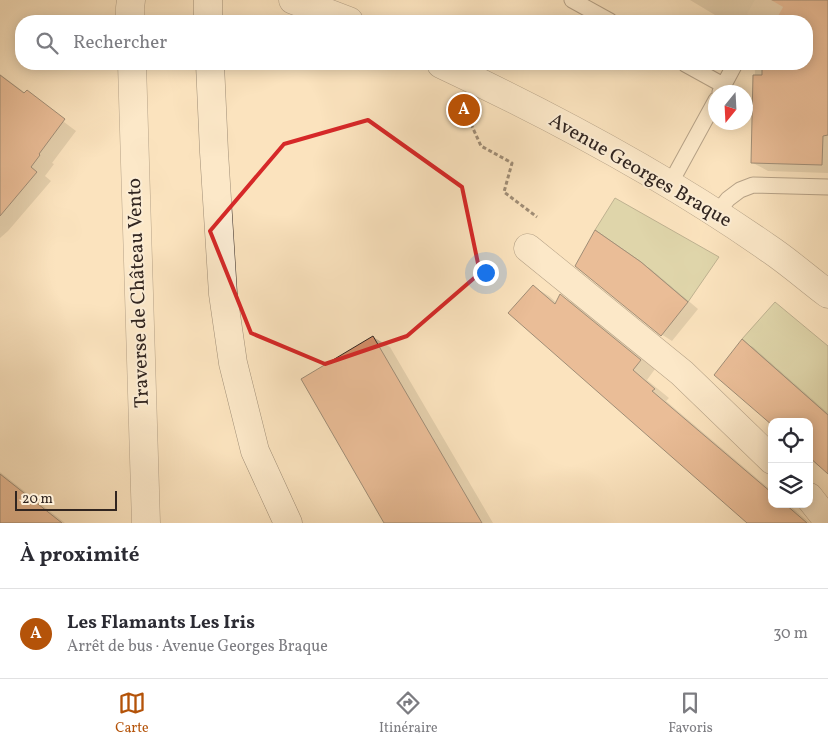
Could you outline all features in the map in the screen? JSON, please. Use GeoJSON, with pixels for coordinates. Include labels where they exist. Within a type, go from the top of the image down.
{"type":"FeatureCollection","features":[{"type":"Feature","properties":{"kind":"street"},"geometry":{"type":"LineString","coordinates":[[130,15],[131,0]]}},
{"type":"Feature","properties":{"kind":"street"},"geometry":{"type":"LineString","coordinates":[[208,0],[208,15]]}},
{"type":"Feature","properties":{"kind":"street"},"geometry":{"type":"LineString","coordinates":[[293,0],[333,15]]}},
{"type":"Feature","properties":{"kind":"street","name":"Traverse de Château Vento"},"geometry":{"type":"LineString","coordinates":[[132,70],[146,523]]}},
{"type":"Feature","properties":{"kind":"street"},"geometry":{"type":"LineString","coordinates":[[210,70],[223,294],[233,363],[255,451],[288,523]]}},
{"type":"Feature","properties":{"kind":"street","name":"Avenue Georges Braque"},"geometry":{"type":"LineString","coordinates":[[453,70],[584,135],[670,184],[769,248],[828,294]]}},
{"type":"Feature","properties":{"kind":"street"},"geometry":{"type":"LineString","coordinates":[[528,248],[682,373],[768,456]]}},
{"type":"Feature","properties":{"kind":"street"},"geometry":{"type":"LineString","coordinates":[[813,502],[828,521]]}},
{"type":"Feature","properties":{"kind":"lane"},"geometry":{"type":"LineString","coordinates":[[572,0],[599,15]]}},
{"type":"Feature","properties":{"kind":"lane"},"geometry":{"type":"LineString","coordinates":[[694,70],[716,85]]}},
{"type":"Feature","properties":{"kind":"lane"},"geometry":{"type":"LineString","coordinates":[[724,85],[732,70]]}},
{"type":"Feature","properties":{"kind":"lane"},"geometry":{"type":"LineString","coordinates":[[670,184],[708,115]]}},
{"type":"Feature","properties":{"kind":"lane"},"geometry":{"type":"LineString","coordinates":[[716,214],[728,199],[740,190],[753,185],[828,187]]}},
{"type":"Feature","properties":{"kind":"path"},"geometry":{"type":"LineString","coordinates":[[471,124],[481,146],[512,164],[504,192],[548,225],[528,248]]}},
{"type":"Feature","properties":{"kind":"highlighted area"},"geometry":{"type":"Polygon","coordinates":[[[368,120],[462,187],[480,273],[407,336],[325,364],[251,333],[210,231],[284,144],[368,120]]]}},
{"type":"Feature","properties":{"kind":"green space"},"geometry":{"type":"Polygon","coordinates":[[[615,198],[719,257],[688,302],[641,262],[595,230],[615,198]]]}},
{"type":"Feature","properties":{"kind":"green space"},"geometry":{"type":"Polygon","coordinates":[[[775,302],[828,346],[828,415],[742,339],[775,302]]]}},
{"type":"Feature","properties":{"kind":"building"},"geometry":{"type":"Polygon","coordinates":[[[762,0],[828,0],[828,135],[823,136],[822,165],[751,163],[753,75],[762,75],[762,70],[813,70],[813,15],[762,15],[762,0]]]}},
{"type":"Feature","properties":{"kind":"building"},"geometry":{"type":"Polygon","coordinates":[[[0,75],[24,93],[27,90],[65,119],[31,167],[37,172],[0,216],[0,75]]]}},
{"type":"Feature","properties":{"kind":"building"},"geometry":{"type":"Polygon","coordinates":[[[595,230],[641,262],[688,302],[661,336],[575,266],[595,230]]]}},
{"type":"Feature","properties":{"kind":"building"},"geometry":{"type":"Polygon","coordinates":[[[533,285],[555,304],[560,294],[641,360],[633,370],[655,389],[652,391],[768,490],[768,508],[790,508],[807,523],[747,523],[508,313],[533,285]]]}},
{"type":"Feature","properties":{"kind":"building"},"geometry":{"type":"Polygon","coordinates":[[[373,336],[482,523],[384,523],[301,379],[373,336]]]}},
{"type":"Feature","properties":{"kind":"building"},"geometry":{"type":"Polygon","coordinates":[[[742,339],[828,415],[828,474],[813,461],[813,418],[768,418],[768,422],[714,375],[742,339]]]}},
{"type":"Feature","properties":{"kind":"building"},"geometry":{"type":"Polygon","coordinates":[[[0,474],[62,523],[0,523],[0,474]]]}},
{"type":"Feature","properties":{"kind":"tunnel"},"geometry":{"type":"LineString","coordinates":[[762,15],[771,0]]}},
{"type":"Feature","properties":{"kind":"place","name":"Les Flamants Les Iris"},"geometry":{"type":"Point","coordinates":[464,110]}}]}
